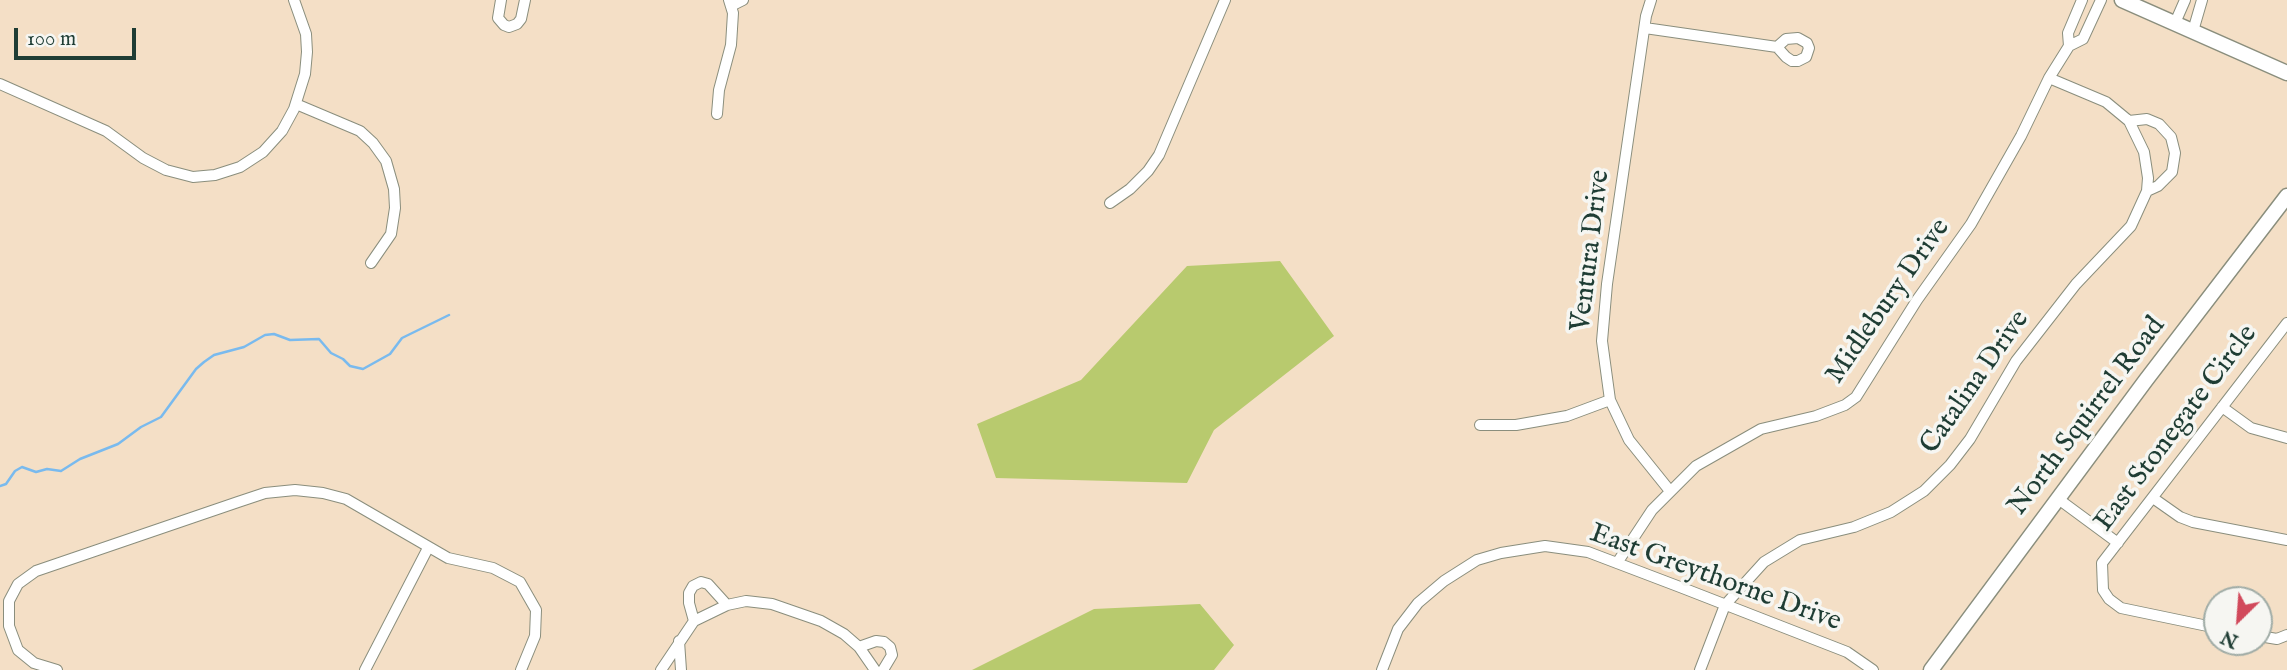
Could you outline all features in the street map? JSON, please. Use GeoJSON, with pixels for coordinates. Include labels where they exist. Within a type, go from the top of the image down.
{"type":"FeatureCollection","features":[{"type":"Feature","properties":{"kind":"street"},"geometry":{"type":"LineString","coordinates":[[1,85],[106,131],[166,170],[193,177],[215,175],[240,167],[263,152],[282,131],[296,104],[305,74],[307,52],[306,34],[294,0]]}},
{"type":"Feature","properties":{"kind":"street"},"geometry":{"type":"LineString","coordinates":[[501,0],[498,18],[509,27],[521,19],[525,0]]}},
{"type":"Feature","properties":{"kind":"street"},"geometry":{"type":"LineString","coordinates":[[717,114],[719,90],[731,45],[730,3],[743,0]]}},
{"type":"Feature","properties":{"kind":"street"},"geometry":{"type":"LineString","coordinates":[[1110,203],[1130,189],[1159,155],[1225,0]]}},
{"type":"Feature","properties":{"kind":"street","name":"Ventura Drive"},"geometry":{"type":"LineString","coordinates":[[1651,0],[1606,284],[1602,341],[1610,400],[1629,440],[1670,491]]}},
{"type":"Feature","properties":{"kind":"street","name":"Midlebury Drive"},"geometry":{"type":"LineString","coordinates":[[2069,46],[2068,33],[2082,0]]}},
{"type":"Feature","properties":{"kind":"street","name":"Midlebury Drive"},"geometry":{"type":"LineString","coordinates":[[1617,563],[1652,510],[1696,466],[1762,429],[1816,416],[1845,405],[1856,397],[1917,300],[1971,224],[2021,136],[2049,78],[2069,46],[2082,39],[2101,0]]}},
{"type":"Feature","properties":{"kind":"street"},"geometry":{"type":"LineString","coordinates":[[2122,0],[2287,74]]}},
{"type":"Feature","properties":{"kind":"street"},"geometry":{"type":"LineString","coordinates":[[2175,23],[2185,0]]}},
{"type":"Feature","properties":{"kind":"street"},"geometry":{"type":"LineString","coordinates":[[2193,31],[2202,0]]}},
{"type":"Feature","properties":{"kind":"street"},"geometry":{"type":"LineString","coordinates":[[1645,28],[1777,47]]}},
{"type":"Feature","properties":{"kind":"street","name":"Catalina Drive"},"geometry":{"type":"LineString","coordinates":[[1700,670],[1725,605],[1764,562],[1800,540],[1854,527],[1891,512],[1924,491],[1950,465],[1970,439],[2016,361],[2076,284],[2131,226],[2147,191],[2144,152],[2129,121],[2106,102],[2049,78]]}},
{"type":"Feature","properties":{"kind":"street"},"geometry":{"type":"LineString","coordinates":[[296,104],[360,131],[386,161],[394,189],[395,208],[391,234],[371,263]]}},
{"type":"Feature","properties":{"kind":"street"},"geometry":{"type":"LineString","coordinates":[[2129,121],[2147,119],[2159,124],[2171,137],[2175,153],[2172,172],[2158,186],[2147,191]]}},
{"type":"Feature","properties":{"kind":"street","name":"North Squirrel Road"},"geometry":{"type":"LineString","coordinates":[[1931,670],[2057,498],[2287,196]]}},
{"type":"Feature","properties":{"kind":"street","name":"East Stonegate Circle"},"geometry":{"type":"LineString","coordinates":[[2203,625],[2121,608],[2109,599],[2103,590],[2102,563],[2287,323]]}},
{"type":"Feature","properties":{"kind":"street"},"geometry":{"type":"LineString","coordinates":[[1480,425],[1516,425],[1567,415],[1610,400]]}},
{"type":"Feature","properties":{"kind":"street"},"geometry":{"type":"LineString","coordinates":[[2222,407],[2251,428],[2287,438]]}},
{"type":"Feature","properties":{"kind":"street"},"geometry":{"type":"LineString","coordinates":[[57,670],[34,663],[18,650],[9,626],[9,601],[18,584],[36,570],[265,493],[295,490],[346,499],[448,558],[493,568],[520,582],[536,610],[535,636],[521,670]]}},
{"type":"Feature","properties":{"kind":"street"},"geometry":{"type":"LineString","coordinates":[[2057,498],[2118,542]]}},
{"type":"Feature","properties":{"kind":"street"},"geometry":{"type":"LineString","coordinates":[[2153,498],[2180,517],[2193,522],[2287,540]]}},
{"type":"Feature","properties":{"kind":"street","name":"East Greythorne Drive"},"geometry":{"type":"LineString","coordinates":[[1382,670],[1398,629],[1418,603],[1444,581],[1476,560],[1545,545],[1588,552],[1617,563],[1847,652],[1873,670]]}},
{"type":"Feature","properties":{"kind":"street"},"geometry":{"type":"LineString","coordinates":[[365,670],[428,548]]}},
{"type":"Feature","properties":{"kind":"street"},"geometry":{"type":"LineString","coordinates":[[694,621],[689,593],[693,586],[701,582],[708,584],[726,605]]}},
{"type":"Feature","properties":{"kind":"street"},"geometry":{"type":"LineString","coordinates":[[662,670],[694,621],[726,605],[746,601],[772,604],[821,621],[844,634],[859,647],[875,670]]}},
{"type":"Feature","properties":{"kind":"street"},"geometry":{"type":"LineString","coordinates":[[680,640],[681,670]]}},
{"type":"Feature","properties":{"kind":"street"},"geometry":{"type":"LineString","coordinates":[[859,647],[876,640],[890,647],[892,655],[883,670]]}},
{"type":"Feature","properties":{"kind":"green space"},"geometry":{"type":"Polygon","coordinates":[[[1280,261],[1334,336],[1214,430],[1187,483],[996,478],[977,424],[1081,380],[1187,266],[1280,261]]]}},
{"type":"Feature","properties":{"kind":"green space"},"geometry":{"type":"Polygon","coordinates":[[[1200,604],[1234,645],[1214,670],[972,670],[1094,609],[1200,604]]]}},
{"type":"Feature","properties":{"kind":"waterway"},"geometry":{"type":"LineString","coordinates":[[0,486],[6,484],[15,471],[22,467],[36,472],[47,469],[61,471],[80,459],[118,444],[141,427],[161,417],[204,362],[214,355],[244,347],[265,335],[274,334],[290,340],[319,339],[331,353],[350,366],[363,369],[390,354],[402,338],[449,315]]}}]}
